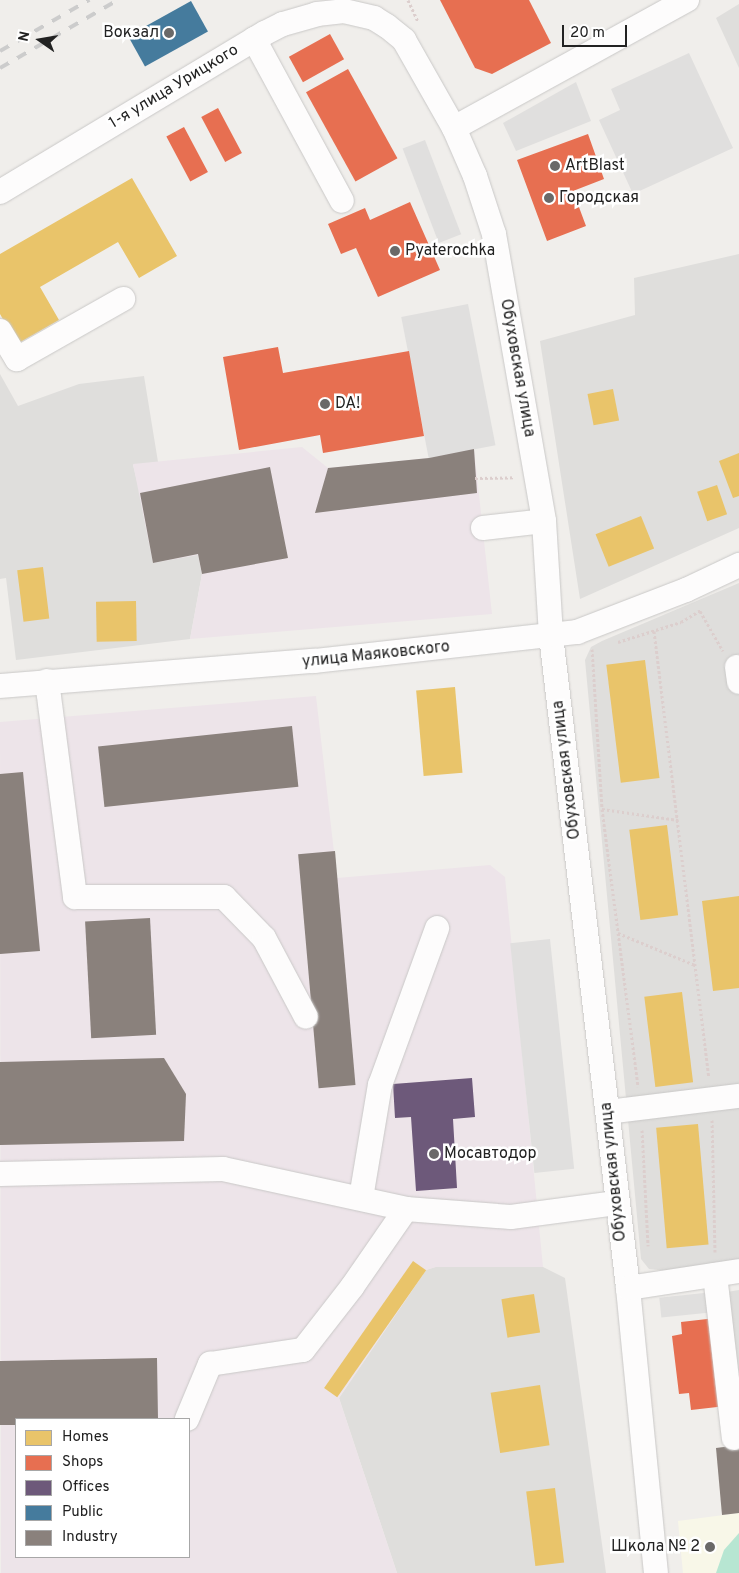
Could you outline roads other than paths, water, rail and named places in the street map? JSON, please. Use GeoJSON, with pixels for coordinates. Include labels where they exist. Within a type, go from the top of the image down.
{"type":"FeatureCollection","features":[{"type":"Feature","properties":{"kind":"street"},"geometry":{"type":"LineString","coordinates":[[454,128],[687,0]]}},
{"type":"Feature","properties":{"kind":"street","name":"1-я улица Урицкого"},"geometry":{"type":"LineString","coordinates":[[0,192],[254,39],[301,17],[344,11],[359,14]]}},
{"type":"Feature","properties":{"kind":"street","name":"Обуховская улица"},"geometry":{"type":"LineString","coordinates":[[359,14],[381,22],[404,40],[454,128],[475,176],[494,234],[544,521],[551,636],[608,1112],[616,1203],[639,1286],[656,1573]]}},
{"type":"Feature","properties":{"kind":"street"},"geometry":{"type":"LineString","coordinates":[[254,39],[342,201]]}},
{"type":"Feature","properties":{"kind":"street"},"geometry":{"type":"LineString","coordinates":[[0,331],[17,359],[123,299]]}},
{"type":"Feature","properties":{"kind":"street"},"geometry":{"type":"LineString","coordinates":[[483,528],[544,521]]}},
{"type":"Feature","properties":{"kind":"street","name":"улица Маяковского"},"geometry":{"type":"LineString","coordinates":[[0,686],[314,662],[577,632],[737,568]]}},
{"type":"Feature","properties":{"kind":"street"},"geometry":{"type":"LineString","coordinates":[[47,681],[75,898],[224,897],[264,938],[306,1016]]}},
{"type":"Feature","properties":{"kind":"street"},"geometry":{"type":"LineString","coordinates":[[361,1198],[380,1085],[437,928]]}},
{"type":"Feature","properties":{"kind":"street"},"geometry":{"type":"LineString","coordinates":[[608,1112],[739,1096]]}},
{"type":"Feature","properties":{"kind":"street"},"geometry":{"type":"LineString","coordinates":[[0,1174],[223,1169],[406,1209],[511,1217],[616,1203]]}},
{"type":"Feature","properties":{"kind":"street"},"geometry":{"type":"LineString","coordinates":[[187,1418],[210,1364],[303,1350],[352,1287],[406,1209]]}},
{"type":"Feature","properties":{"kind":"street"},"geometry":{"type":"LineString","coordinates":[[639,1286],[739,1271]]}},
{"type":"Feature","properties":{"kind":"street"},"geometry":{"type":"LineString","coordinates":[[715,1275],[734,1438]]}},
{"type":"Feature","properties":{"kind":"railway"},"geometry":{"type":"LineString","coordinates":[[0,51],[89,0]]}},
{"type":"Feature","properties":{"kind":"railway"},"geometry":{"type":"LineString","coordinates":[[0,68],[118,0]]}},
{"type":"Feature","properties":{"kind":"place","name":"Вокзал"},"geometry":{"type":"Point","coordinates":[169,33]}},
{"type":"Feature","properties":{"kind":"place","name":"ArtBlast"},"geometry":{"type":"Point","coordinates":[555,166]}},
{"type":"Feature","properties":{"kind":"place","name":"Городская"},"geometry":{"type":"Point","coordinates":[549,198]}},
{"type":"Feature","properties":{"kind":"place","name":"Pyaterochka"},"geometry":{"type":"Point","coordinates":[395,251]}},
{"type":"Feature","properties":{"kind":"place","name":"DA!"},"geometry":{"type":"Point","coordinates":[325,404]}},
{"type":"Feature","properties":{"kind":"place","name":"Мосавтодор"},"geometry":{"type":"Point","coordinates":[434,1154]}},
{"type":"Feature","properties":{"kind":"place","name":"Школа № 2"},"geometry":{"type":"Point","coordinates":[710,1547]}}]}
